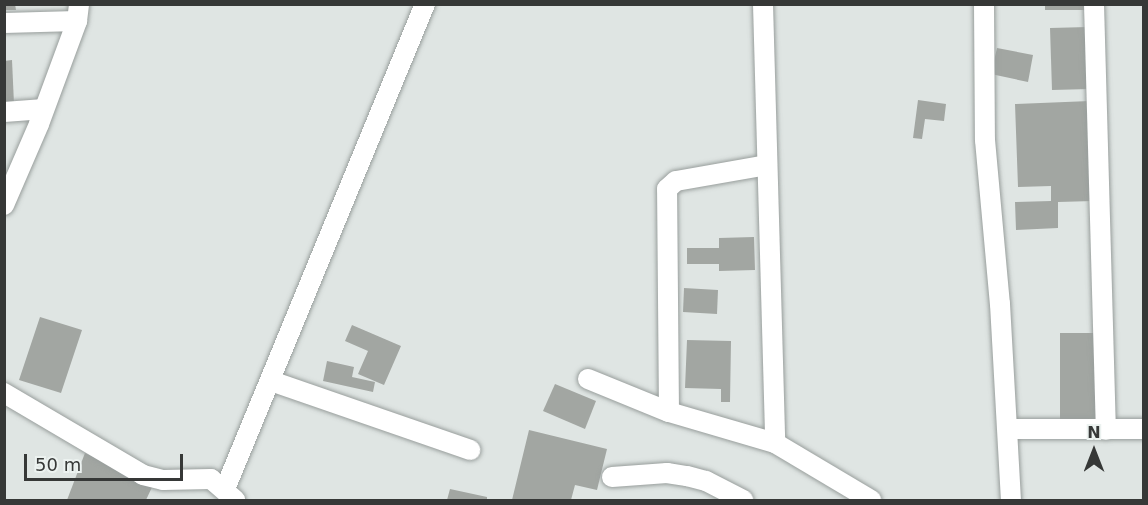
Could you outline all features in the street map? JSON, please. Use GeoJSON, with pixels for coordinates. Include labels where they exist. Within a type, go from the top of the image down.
{"type":"FeatureCollection","features":[{"type":"Feature","properties":{"kind":"street"},"geometry":{"type":"LineString","coordinates":[[4,393],[143,475],[163,480],[198,476],[212,479],[230,495],[271,381],[424,4]]}},
{"type":"Feature","properties":{"kind":"street"},"geometry":{"type":"LineString","coordinates":[[764,4],[775,442]]}},
{"type":"Feature","properties":{"kind":"street"},"geometry":{"type":"LineString","coordinates":[[984,4],[985,140],[1008,429],[1011,501]]}},
{"type":"Feature","properties":{"kind":"street"},"geometry":{"type":"LineString","coordinates":[[1094,4],[1106,430]]}},
{"type":"Feature","properties":{"kind":"street"},"geometry":{"type":"LineString","coordinates":[[4,23],[78,13],[44,110],[4,205]]}},
{"type":"Feature","properties":{"kind":"street"},"geometry":{"type":"LineString","coordinates":[[4,112],[44,110]]}},
{"type":"Feature","properties":{"kind":"street"},"geometry":{"type":"LineString","coordinates":[[669,412],[667,189],[676,182],[767,165]]}},
{"type":"Feature","properties":{"kind":"street"},"geometry":{"type":"LineString","coordinates":[[588,379],[669,412],[775,442],[871,501]]}},
{"type":"Feature","properties":{"kind":"street"},"geometry":{"type":"LineString","coordinates":[[271,381],[470,450]]}},
{"type":"Feature","properties":{"kind":"street"},"geometry":{"type":"LineString","coordinates":[[1008,429],[1143,429]]}},
{"type":"Feature","properties":{"kind":"street"},"geometry":{"type":"LineString","coordinates":[[612,477],[667,473],[687,476],[706,481],[743,501]]}},
{"type":"Feature","properties":{"kind":"building"},"geometry":{"type":"Polygon","coordinates":[[[4,4],[15,4],[16,10],[4,10],[4,4]]]}},
{"type":"Feature","properties":{"kind":"building"},"geometry":{"type":"Polygon","coordinates":[[[1045,4],[1088,4],[1088,10],[1045,10],[1045,4]]]}},
{"type":"Feature","properties":{"kind":"building"},"geometry":{"type":"Polygon","coordinates":[[[1088,27],[1090,89],[1052,90],[1050,28],[1088,27]]]}},
{"type":"Feature","properties":{"kind":"building"},"geometry":{"type":"Polygon","coordinates":[[[997,48],[1033,55],[1028,82],[991,74],[997,48]]]}},
{"type":"Feature","properties":{"kind":"building"},"geometry":{"type":"Polygon","coordinates":[[[12,60],[14,104],[4,105],[4,61],[12,60]]]}},
{"type":"Feature","properties":{"kind":"building"},"geometry":{"type":"Polygon","coordinates":[[[918,100],[946,104],[944,121],[925,119],[922,139],[913,138],[918,100]]]}},
{"type":"Feature","properties":{"kind":"building"},"geometry":{"type":"Polygon","coordinates":[[[1090,101],[1093,201],[1058,202],[1058,228],[1016,230],[1015,202],[1051,201],[1051,186],[1018,187],[1015,104],[1090,101]]]}},
{"type":"Feature","properties":{"kind":"building"},"geometry":{"type":"Polygon","coordinates":[[[754,237],[755,270],[719,271],[719,264],[687,264],[687,248],[719,248],[719,238],[754,237]]]}},
{"type":"Feature","properties":{"kind":"building"},"geometry":{"type":"Polygon","coordinates":[[[684,288],[718,290],[717,314],[683,312],[684,288]]]}},
{"type":"Feature","properties":{"kind":"building"},"geometry":{"type":"Polygon","coordinates":[[[40,317],[82,330],[61,393],[19,380],[40,317]]]}},
{"type":"Feature","properties":{"kind":"building"},"geometry":{"type":"Polygon","coordinates":[[[352,325],[401,346],[384,385],[358,374],[368,351],[345,341],[352,325]]]}},
{"type":"Feature","properties":{"kind":"building"},"geometry":{"type":"Polygon","coordinates":[[[1060,333],[1101,333],[1095,341],[1096,422],[1060,422],[1060,333]]]}},
{"type":"Feature","properties":{"kind":"building"},"geometry":{"type":"Polygon","coordinates":[[[687,340],[731,341],[730,402],[721,402],[721,389],[685,388],[687,340]]]}},
{"type":"Feature","properties":{"kind":"building"},"geometry":{"type":"Polygon","coordinates":[[[327,361],[354,367],[352,377],[375,382],[373,392],[323,381],[327,361]]]}},
{"type":"Feature","properties":{"kind":"building"},"geometry":{"type":"Polygon","coordinates":[[[555,384],[596,401],[585,429],[543,411],[555,384]]]}},
{"type":"Feature","properties":{"kind":"building"},"geometry":{"type":"Polygon","coordinates":[[[529,430],[607,449],[597,490],[575,485],[571,500],[512,500],[529,430]]]}},
{"type":"Feature","properties":{"kind":"building"},"geometry":{"type":"Polygon","coordinates":[[[85,453],[153,485],[146,500],[67,500],[85,453]]]}},
{"type":"Feature","properties":{"kind":"building"},"geometry":{"type":"Polygon","coordinates":[[[450,489],[487,497],[487,500],[447,500],[450,489]]]}}]}
